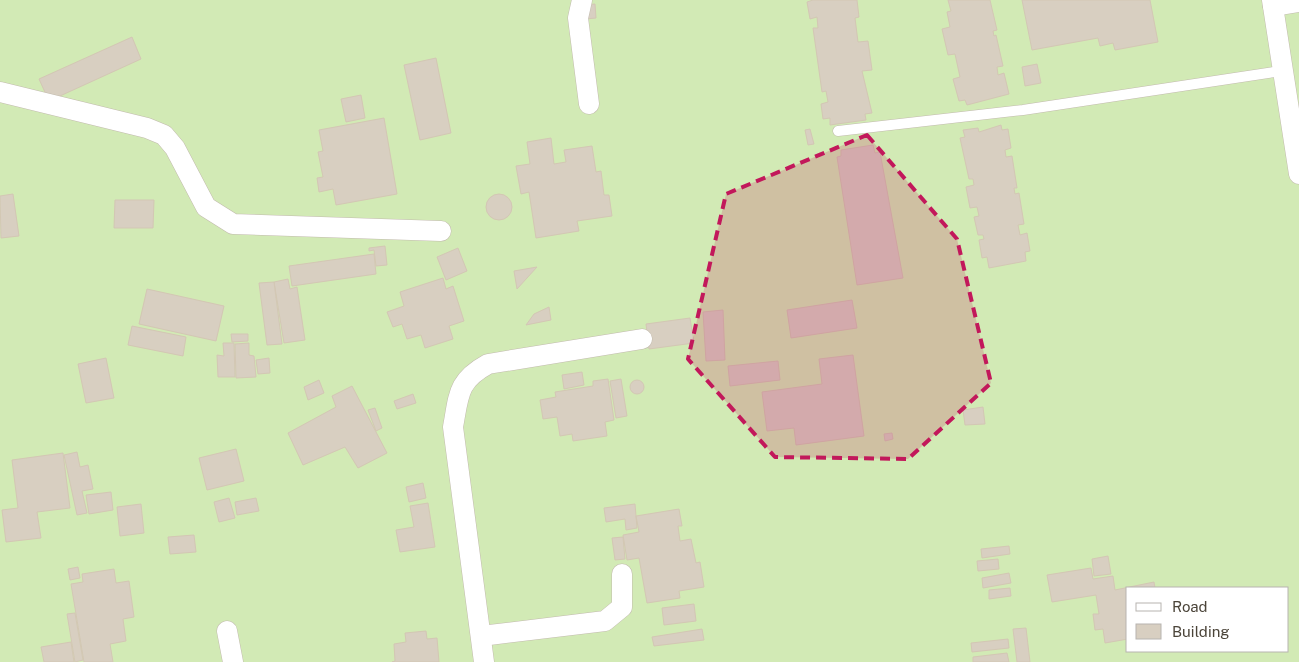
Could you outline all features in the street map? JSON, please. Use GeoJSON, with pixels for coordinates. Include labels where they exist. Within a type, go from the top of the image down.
{"type":"FeatureCollection","features":[{"type":"Feature","properties":{"kind":"street"},"geometry":{"type":"LineString","coordinates":[[582,0],[578,18],[589,104]]}},
{"type":"Feature","properties":{"kind":"street"},"geometry":{"type":"LineString","coordinates":[[1299,2],[1272,3],[1281,71],[1299,174]]}},
{"type":"Feature","properties":{"kind":"street"},"geometry":{"type":"LineString","coordinates":[[0,92],[147,128],[164,135],[175,148],[206,207],[233,224],[441,231]]}},
{"type":"Feature","properties":{"kind":"street"},"geometry":{"type":"LineString","coordinates":[[484,662],[453,427],[460,391],[471,373],[488,364],[642,338]]}},
{"type":"Feature","properties":{"kind":"street"},"geometry":{"type":"LineString","coordinates":[[481,636],[605,621],[622,608],[622,574]]}},
{"type":"Feature","properties":{"kind":"street"},"geometry":{"type":"LineString","coordinates":[[227,631],[232,662]]}},
{"type":"Feature","properties":{"kind":"lane"},"geometry":{"type":"LineString","coordinates":[[838,132],[1023,110],[1281,71]]}},
{"type":"Feature","properties":{"kind":"highlighted area"},"geometry":{"type":"Polygon","coordinates":[[[867,135],[957,239],[991,383],[908,459],[775,457],[688,359],[726,194],[867,135]]]}},
{"type":"Feature","properties":{"kind":"green space"},"geometry":{"type":"Polygon","coordinates":[[[0,0],[1299,0],[1299,662],[0,662],[0,0]]]}},
{"type":"Feature","properties":{"kind":"building"},"geometry":{"type":"Polygon","coordinates":[[[813,0],[857,0],[859,17],[855,18],[858,42],[868,41],[872,70],[862,71],[872,113],[865,114],[866,120],[830,125],[830,118],[823,119],[821,104],[828,102],[826,91],[822,92],[813,28],[818,28],[817,17],[810,19],[807,2],[813,0]]]}},
{"type":"Feature","properties":{"kind":"building"},"geometry":{"type":"Polygon","coordinates":[[[948,0],[990,0],[997,30],[993,31],[994,36],[996,35],[1003,66],[997,67],[998,75],[1004,73],[1009,94],[967,105],[965,100],[959,101],[953,79],[960,77],[955,54],[948,55],[942,29],[950,27],[947,12],[951,11],[948,0]]]}},
{"type":"Feature","properties":{"kind":"building"},"geometry":{"type":"Polygon","coordinates":[[[1022,0],[1150,0],[1158,42],[1115,50],[1113,43],[1100,46],[1098,38],[1032,50],[1022,0]]]}},
{"type":"Feature","properties":{"kind":"building"},"geometry":{"type":"Polygon","coordinates":[[[595,4],[596,18],[586,19],[584,5],[595,4]]]}},
{"type":"Feature","properties":{"kind":"building"},"geometry":{"type":"Polygon","coordinates":[[[132,37],[141,59],[49,101],[39,79],[132,37]]]}},
{"type":"Feature","properties":{"kind":"building"},"geometry":{"type":"Polygon","coordinates":[[[436,58],[451,133],[420,140],[404,65],[436,58]]]}},
{"type":"Feature","properties":{"kind":"building"},"geometry":{"type":"Polygon","coordinates":[[[1037,64],[1041,83],[1025,86],[1022,67],[1037,64]]]}},
{"type":"Feature","properties":{"kind":"building"},"geometry":{"type":"Polygon","coordinates":[[[361,95],[365,118],[346,122],[341,99],[361,95]]]}},
{"type":"Feature","properties":{"kind":"building"},"geometry":{"type":"Polygon","coordinates":[[[384,118],[397,194],[336,205],[333,189],[319,192],[317,178],[323,177],[318,152],[323,151],[319,130],[384,118]]]}},
{"type":"Feature","properties":{"kind":"building"},"geometry":{"type":"Polygon","coordinates":[[[1001,125],[1002,130],[1008,129],[1011,148],[1005,150],[1006,157],[1012,156],[1017,188],[1014,188],[1015,194],[1019,193],[1024,224],[1018,225],[1020,235],[1027,233],[1030,251],[1025,252],[1026,261],[989,268],[987,257],[982,258],[979,240],[984,239],[983,235],[978,235],[974,217],[979,216],[977,207],[970,208],[966,187],[974,185],[973,179],[969,179],[960,138],[965,137],[963,130],[978,128],[979,132],[1001,125]]]}},
{"type":"Feature","properties":{"kind":"building"},"geometry":{"type":"Polygon","coordinates":[[[810,129],[814,144],[808,145],[805,130],[810,129]]]}},
{"type":"Feature","properties":{"kind":"building"},"geometry":{"type":"Polygon","coordinates":[[[551,138],[554,164],[566,162],[564,150],[592,146],[596,172],[601,171],[604,195],[609,195],[612,216],[577,221],[579,231],[536,238],[529,192],[521,194],[516,166],[530,164],[527,142],[551,138]]]}},
{"type":"Feature","properties":{"kind":"building"},"geometry":{"type":"Polygon","coordinates":[[[873,145],[875,153],[880,152],[903,278],[857,285],[837,157],[841,156],[841,150],[873,145]]]}},
{"type":"Feature","properties":{"kind":"building"},"geometry":{"type":"Polygon","coordinates":[[[13,194],[19,236],[1,238],[0,196],[13,194]]]}},
{"type":"Feature","properties":{"kind":"building"},"geometry":{"type":"Polygon","coordinates":[[[499,194],[508,198],[512,207],[508,216],[499,220],[490,216],[486,207],[490,198],[499,194]]]}},
{"type":"Feature","properties":{"kind":"building"},"geometry":{"type":"Polygon","coordinates":[[[115,200],[154,200],[153,228],[114,228],[115,200]]]}},
{"type":"Feature","properties":{"kind":"building"},"geometry":{"type":"Polygon","coordinates":[[[385,246],[387,265],[376,266],[374,250],[369,251],[369,248],[385,246]]]}},
{"type":"Feature","properties":{"kind":"building"},"geometry":{"type":"Polygon","coordinates":[[[458,248],[467,271],[446,280],[437,257],[458,248]]]}},
{"type":"Feature","properties":{"kind":"building"},"geometry":{"type":"Polygon","coordinates":[[[374,254],[376,274],[292,286],[289,266],[374,254]]]}},
{"type":"Feature","properties":{"kind":"building"},"geometry":{"type":"Polygon","coordinates":[[[537,267],[517,289],[514,271],[537,267]]]}},
{"type":"Feature","properties":{"kind":"building"},"geometry":{"type":"Polygon","coordinates":[[[443,278],[446,289],[453,286],[464,321],[449,326],[453,339],[425,348],[421,335],[407,339],[402,324],[393,327],[387,312],[404,306],[400,292],[443,278]]]}},
{"type":"Feature","properties":{"kind":"building"},"geometry":{"type":"Polygon","coordinates":[[[288,279],[290,289],[297,287],[305,340],[284,343],[274,282],[288,279]]]}},
{"type":"Feature","properties":{"kind":"building"},"geometry":{"type":"Polygon","coordinates":[[[274,282],[282,344],[267,345],[259,283],[274,282]]]}},
{"type":"Feature","properties":{"kind":"building"},"geometry":{"type":"Polygon","coordinates":[[[147,289],[224,306],[216,341],[139,324],[147,289]]]}},
{"type":"Feature","properties":{"kind":"building"},"geometry":{"type":"Polygon","coordinates":[[[852,300],[857,328],[791,338],[787,310],[852,300]]]}},
{"type":"Feature","properties":{"kind":"building"},"geometry":{"type":"Polygon","coordinates":[[[549,307],[551,320],[526,325],[534,314],[549,307]]]}},
{"type":"Feature","properties":{"kind":"building"},"geometry":{"type":"Polygon","coordinates":[[[723,310],[725,360],[706,361],[703,312],[723,310]]]}},
{"type":"Feature","properties":{"kind":"building"},"geometry":{"type":"Polygon","coordinates":[[[690,318],[694,343],[649,349],[646,324],[690,318]]]}},
{"type":"Feature","properties":{"kind":"building"},"geometry":{"type":"Polygon","coordinates":[[[132,326],[186,337],[183,356],[128,345],[132,326]]]}},
{"type":"Feature","properties":{"kind":"building"},"geometry":{"type":"Polygon","coordinates":[[[231,334],[248,334],[248,341],[232,342],[231,334]]]}},
{"type":"Feature","properties":{"kind":"building"},"geometry":{"type":"Polygon","coordinates":[[[223,343],[234,343],[235,377],[218,377],[217,355],[224,356],[223,343]]]}},
{"type":"Feature","properties":{"kind":"building"},"geometry":{"type":"Polygon","coordinates":[[[249,343],[249,355],[254,356],[256,377],[236,378],[235,344],[249,343]]]}},
{"type":"Feature","properties":{"kind":"building"},"geometry":{"type":"Polygon","coordinates":[[[853,355],[864,436],[796,445],[794,428],[767,431],[762,392],[822,384],[819,359],[853,355]]]}},
{"type":"Feature","properties":{"kind":"building"},"geometry":{"type":"Polygon","coordinates":[[[106,358],[114,398],[86,403],[78,364],[106,358]]]}},
{"type":"Feature","properties":{"kind":"building"},"geometry":{"type":"Polygon","coordinates":[[[269,358],[270,373],[258,374],[256,360],[269,358]]]}},
{"type":"Feature","properties":{"kind":"building"},"geometry":{"type":"Polygon","coordinates":[[[778,361],[780,380],[730,386],[728,366],[778,361]]]}},
{"type":"Feature","properties":{"kind":"building"},"geometry":{"type":"Polygon","coordinates":[[[582,372],[584,385],[564,389],[562,375],[582,372]]]}},
{"type":"Feature","properties":{"kind":"building"},"geometry":{"type":"Polygon","coordinates":[[[608,379],[614,420],[605,422],[607,436],[573,441],[572,434],[560,436],[557,417],[543,419],[540,400],[556,397],[555,392],[593,386],[593,381],[608,379]]]}},
{"type":"Feature","properties":{"kind":"building"},"geometry":{"type":"Polygon","coordinates":[[[621,379],[627,416],[616,418],[610,381],[621,379]]]}},
{"type":"Feature","properties":{"kind":"building"},"geometry":{"type":"Polygon","coordinates":[[[319,380],[324,393],[308,400],[304,387],[319,380]]]}},
{"type":"Feature","properties":{"kind":"building"},"geometry":{"type":"Polygon","coordinates":[[[634,380],[640,380],[644,387],[640,394],[634,394],[630,390],[630,384],[634,380]]]}},
{"type":"Feature","properties":{"kind":"building"},"geometry":{"type":"Polygon","coordinates":[[[352,386],[387,453],[358,468],[345,447],[303,465],[288,433],[336,407],[332,396],[352,386]]]}},
{"type":"Feature","properties":{"kind":"building"},"geometry":{"type":"Polygon","coordinates":[[[413,394],[416,403],[397,409],[394,401],[413,394]]]}},
{"type":"Feature","properties":{"kind":"building"},"geometry":{"type":"Polygon","coordinates":[[[983,407],[985,424],[965,425],[963,410],[983,407]]]}},
{"type":"Feature","properties":{"kind":"building"},"geometry":{"type":"Polygon","coordinates":[[[375,408],[382,428],[376,431],[368,410],[375,408]]]}},
{"type":"Feature","properties":{"kind":"building"},"geometry":{"type":"Polygon","coordinates":[[[892,433],[893,439],[885,441],[884,434],[892,433]]]}},
{"type":"Feature","properties":{"kind":"building"},"geometry":{"type":"Polygon","coordinates":[[[236,449],[244,481],[207,490],[199,458],[236,449]]]}},
{"type":"Feature","properties":{"kind":"building"},"geometry":{"type":"Polygon","coordinates":[[[77,452],[80,467],[88,465],[93,489],[82,491],[87,513],[77,515],[64,455],[77,452]]]}},
{"type":"Feature","properties":{"kind":"building"},"geometry":{"type":"Polygon","coordinates":[[[63,453],[70,508],[37,512],[41,538],[6,542],[2,510],[18,508],[12,460],[63,453]]]}},
{"type":"Feature","properties":{"kind":"building"},"geometry":{"type":"Polygon","coordinates":[[[423,483],[426,498],[409,502],[406,487],[423,483]]]}},
{"type":"Feature","properties":{"kind":"building"},"geometry":{"type":"Polygon","coordinates":[[[111,492],[113,510],[89,514],[86,495],[111,492]]]}},
{"type":"Feature","properties":{"kind":"building"},"geometry":{"type":"Polygon","coordinates":[[[229,498],[235,518],[219,522],[214,502],[229,498]]]}},
{"type":"Feature","properties":{"kind":"building"},"geometry":{"type":"Polygon","coordinates":[[[256,498],[259,511],[237,515],[235,502],[256,498]]]}},
{"type":"Feature","properties":{"kind":"building"},"geometry":{"type":"Polygon","coordinates":[[[428,503],[435,547],[400,552],[396,530],[414,527],[410,506],[428,503]]]}},
{"type":"Feature","properties":{"kind":"building"},"geometry":{"type":"Polygon","coordinates":[[[141,504],[144,533],[120,536],[117,507],[141,504]]]}},
{"type":"Feature","properties":{"kind":"building"},"geometry":{"type":"Polygon","coordinates":[[[635,504],[637,528],[626,530],[625,519],[606,522],[604,508],[635,504]]]}},
{"type":"Feature","properties":{"kind":"building"},"geometry":{"type":"Polygon","coordinates":[[[679,509],[682,526],[678,526],[680,541],[691,539],[696,563],[700,562],[704,587],[679,591],[680,598],[647,603],[639,558],[627,560],[623,535],[639,532],[636,516],[679,509]]]}},
{"type":"Feature","properties":{"kind":"building"},"geometry":{"type":"Polygon","coordinates":[[[194,535],[196,552],[170,554],[168,537],[194,535]]]}},
{"type":"Feature","properties":{"kind":"building"},"geometry":{"type":"Polygon","coordinates":[[[623,537],[625,559],[615,560],[612,538],[623,537]]]}},
{"type":"Feature","properties":{"kind":"building"},"geometry":{"type":"Polygon","coordinates":[[[1009,546],[1010,554],[982,558],[981,549],[1009,546]]]}},
{"type":"Feature","properties":{"kind":"building"},"geometry":{"type":"Polygon","coordinates":[[[1108,556],[1111,574],[1094,576],[1092,559],[1108,556]]]}},
{"type":"Feature","properties":{"kind":"building"},"geometry":{"type":"Polygon","coordinates":[[[998,559],[999,569],[978,571],[977,561],[998,559]]]}},
{"type":"Feature","properties":{"kind":"building"},"geometry":{"type":"Polygon","coordinates":[[[78,567],[80,578],[70,580],[68,569],[78,567]]]}},
{"type":"Feature","properties":{"kind":"building"},"geometry":{"type":"Polygon","coordinates":[[[1091,568],[1093,579],[1113,576],[1115,590],[1126,588],[1126,639],[1105,643],[1103,629],[1095,630],[1093,614],[1099,614],[1096,595],[1052,602],[1047,575],[1091,568]]]}},
{"type":"Feature","properties":{"kind":"building"},"geometry":{"type":"Polygon","coordinates":[[[114,569],[116,583],[129,581],[134,617],[123,619],[126,641],[110,644],[113,662],[84,662],[71,584],[83,582],[82,574],[114,569]]]}},
{"type":"Feature","properties":{"kind":"building"},"geometry":{"type":"Polygon","coordinates":[[[1009,573],[1011,583],[983,588],[982,578],[1009,573]]]}},
{"type":"Feature","properties":{"kind":"building"},"geometry":{"type":"Polygon","coordinates":[[[1154,582],[1155,587],[1130,587],[1154,582]]]}},
{"type":"Feature","properties":{"kind":"building"},"geometry":{"type":"Polygon","coordinates":[[[1010,588],[1011,596],[989,599],[989,590],[1010,588]]]}},
{"type":"Feature","properties":{"kind":"building"},"geometry":{"type":"Polygon","coordinates":[[[694,604],[696,621],[664,625],[662,608],[694,604]]]}},
{"type":"Feature","properties":{"kind":"building"},"geometry":{"type":"Polygon","coordinates":[[[75,613],[83,660],[75,662],[67,614],[75,613]]]}},
{"type":"Feature","properties":{"kind":"building"},"geometry":{"type":"Polygon","coordinates":[[[1026,628],[1030,662],[1017,662],[1013,629],[1026,628]]]}},
{"type":"Feature","properties":{"kind":"building"},"geometry":{"type":"Polygon","coordinates":[[[702,629],[704,640],[654,646],[652,637],[702,629]]]}},
{"type":"Feature","properties":{"kind":"building"},"geometry":{"type":"Polygon","coordinates":[[[426,631],[427,639],[437,638],[439,662],[392,662],[395,661],[394,644],[406,642],[405,633],[426,631]]]}},
{"type":"Feature","properties":{"kind":"building"},"geometry":{"type":"Polygon","coordinates":[[[1008,639],[1009,648],[972,652],[971,643],[1008,639]]]}},
{"type":"Feature","properties":{"kind":"building"},"geometry":{"type":"Polygon","coordinates":[[[71,642],[74,662],[44,662],[41,647],[71,642]]]}},
{"type":"Feature","properties":{"kind":"building"},"geometry":{"type":"Polygon","coordinates":[[[1007,653],[1009,662],[973,662],[973,657],[1007,653]]]}}]}
